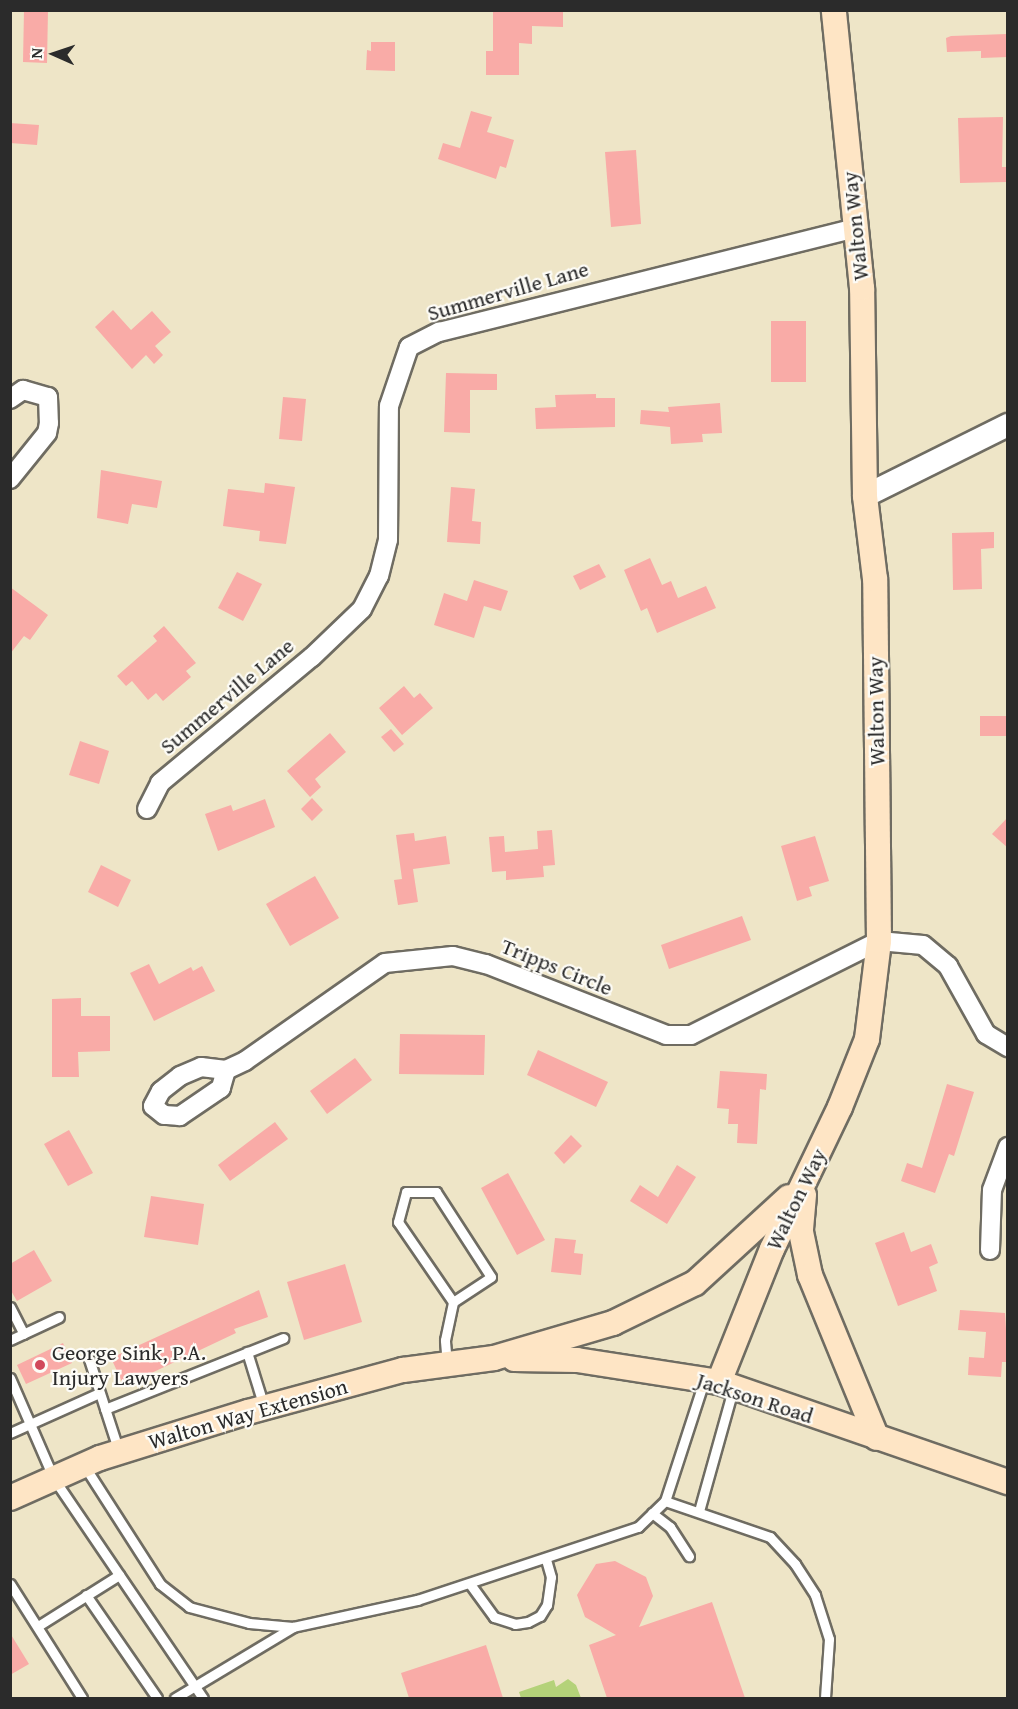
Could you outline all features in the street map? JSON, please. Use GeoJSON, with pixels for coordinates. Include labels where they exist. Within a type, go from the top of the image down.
{"type":"FeatureCollection","features":[{"type":"Feature","properties":{"kind":"main road","name":"Walton Way"},"geometry":{"type":"LineString","coordinates":[[719,1383],[772,1249],[867,1039],[879,941],[874,579],[865,496],[862,288],[834,10]]}},
{"type":"Feature","properties":{"kind":"main road"},"geometry":{"type":"LineString","coordinates":[[494,1358],[613,1323],[695,1284],[735,1250],[805,1180]]}},
{"type":"Feature","properties":{"kind":"main road"},"geometry":{"type":"LineString","coordinates":[[805,1180],[801,1232],[810,1275],[877,1438]]}},
{"type":"Feature","properties":{"kind":"main road","name":"Walton Way Extension"},"geometry":{"type":"LineString","coordinates":[[10,1498],[119,1452],[264,1407],[403,1370],[494,1358]]}},
{"type":"Feature","properties":{"kind":"main road","name":"Jackson Road"},"geometry":{"type":"LineString","coordinates":[[494,1358],[577,1360],[719,1383],[1008,1482]]}},
{"type":"Feature","properties":{"kind":"street","name":"Summerville Lane"},"geometry":{"type":"LineString","coordinates":[[147,809],[160,783],[312,657],[362,609],[379,576],[388,540],[389,406],[409,347],[439,332],[856,228]]}},
{"type":"Feature","properties":{"kind":"street"},"geometry":{"type":"LineString","coordinates":[[10,399],[23,390],[48,397],[49,423],[46,433],[10,479]]}},
{"type":"Feature","properties":{"kind":"street"},"geometry":{"type":"LineString","coordinates":[[865,496],[1008,425]]}},
{"type":"Feature","properties":{"kind":"street"},"geometry":{"type":"LineString","coordinates":[[879,941],[923,945],[948,966],[986,1034],[1008,1047]]}},
{"type":"Feature","properties":{"kind":"street","name":"Tripps Circle"},"geometry":{"type":"LineString","coordinates":[[226,1070],[385,963],[421,957],[453,956],[475,962],[666,1035],[692,1035],[879,941]]}},
{"type":"Feature","properties":{"kind":"street"},"geometry":{"type":"LineString","coordinates":[[990,1250],[992,1190],[1008,1147]]}},
{"type":"Feature","properties":{"kind":"lane"},"geometry":{"type":"LineString","coordinates":[[447,1364],[445,1340],[453,1302],[491,1278],[436,1192],[406,1192],[398,1222],[453,1302]]}},
{"type":"Feature","properties":{"kind":"lane"},"geometry":{"type":"LineString","coordinates":[[10,1307],[24,1334]]}},
{"type":"Feature","properties":{"kind":"lane"},"geometry":{"type":"LineString","coordinates":[[10,1340],[59,1317]]}},
{"type":"Feature","properties":{"kind":"lane"},"geometry":{"type":"LineString","coordinates":[[105,1409],[283,1338]]}},
{"type":"Feature","properties":{"kind":"lane"},"geometry":{"type":"LineString","coordinates":[[247,1352],[264,1407]]}},
{"type":"Feature","properties":{"kind":"lane"},"geometry":{"type":"LineString","coordinates":[[88,1359],[119,1452]]}},
{"type":"Feature","properties":{"kind":"lane"},"geometry":{"type":"LineString","coordinates":[[10,1378],[54,1479],[203,1698]]}},
{"type":"Feature","properties":{"kind":"lane"},"geometry":{"type":"LineString","coordinates":[[84,1465],[154,1577],[182,1601],[215,1616],[293,1626],[417,1600],[546,1560],[638,1527],[665,1501],[719,1383]]}},
{"type":"Feature","properties":{"kind":"lane"},"geometry":{"type":"LineString","coordinates":[[699,1511],[719,1383]]}},
{"type":"Feature","properties":{"kind":"lane"},"geometry":{"type":"LineString","coordinates":[[10,1433],[99,1393]]}},
{"type":"Feature","properties":{"kind":"lane"},"geometry":{"type":"LineString","coordinates":[[665,1501],[770,1537],[795,1564],[815,1595],[829,1639],[825,1698]]}},
{"type":"Feature","properties":{"kind":"lane"},"geometry":{"type":"LineString","coordinates":[[652,1513],[670,1527],[689,1556]]}},
{"type":"Feature","properties":{"kind":"lane"},"geometry":{"type":"LineString","coordinates":[[470,1584],[494,1617],[515,1624],[528,1622],[540,1616],[547,1605],[550,1577],[546,1560]]}},
{"type":"Feature","properties":{"kind":"lane"},"geometry":{"type":"LineString","coordinates":[[38,1626],[120,1575]]}},
{"type":"Feature","properties":{"kind":"lane"},"geometry":{"type":"LineString","coordinates":[[10,1584],[82,1698]]}},
{"type":"Feature","properties":{"kind":"lane"},"geometry":{"type":"LineString","coordinates":[[86,1595],[157,1698]]}},
{"type":"Feature","properties":{"kind":"lane"},"geometry":{"type":"LineString","coordinates":[[175,1698],[293,1626]]}},
{"type":"Feature","properties":{"kind":"green space"},"geometry":{"type":"Polygon","coordinates":[[[568,1679],[576,1685],[581,1698],[521,1698],[519,1692],[554,1680],[556,1687],[568,1679]]]}},
{"type":"Feature","properties":{"kind":"building"},"geometry":{"type":"Polygon","coordinates":[[[24,10],[48,10],[47,63],[23,62],[24,10]]]}},
{"type":"Feature","properties":{"kind":"building"},"geometry":{"type":"Polygon","coordinates":[[[493,10],[563,10],[563,27],[532,26],[532,44],[519,43],[519,75],[486,75],[486,51],[493,51],[493,10]]]}},
{"type":"Feature","properties":{"kind":"building"},"geometry":{"type":"Polygon","coordinates":[[[1007,34],[1008,57],[981,58],[981,51],[947,52],[946,38],[951,36],[1007,34]]]}},
{"type":"Feature","properties":{"kind":"building"},"geometry":{"type":"Polygon","coordinates":[[[371,42],[395,42],[395,71],[366,70],[367,50],[371,51],[371,42]]]}},
{"type":"Feature","properties":{"kind":"building"},"geometry":{"type":"Polygon","coordinates":[[[471,111],[492,117],[487,132],[514,140],[506,168],[500,166],[496,179],[438,159],[443,143],[460,148],[471,111]]]}},
{"type":"Feature","properties":{"kind":"building"},"geometry":{"type":"Polygon","coordinates":[[[1003,117],[1002,167],[1007,167],[1007,182],[960,183],[958,118],[1003,117]]]}},
{"type":"Feature","properties":{"kind":"building"},"geometry":{"type":"Polygon","coordinates":[[[10,123],[39,125],[37,145],[10,143],[10,123]]]}},
{"type":"Feature","properties":{"kind":"building"},"geometry":{"type":"Polygon","coordinates":[[[636,150],[641,224],[611,227],[605,152],[636,150]]]}},
{"type":"Feature","properties":{"kind":"building"},"geometry":{"type":"Polygon","coordinates":[[[113,310],[131,330],[152,311],[171,332],[155,346],[163,355],[154,364],[146,355],[132,369],[95,327],[113,310]]]}},
{"type":"Feature","properties":{"kind":"building"},"geometry":{"type":"Polygon","coordinates":[[[771,321],[806,321],[806,382],[771,382],[771,321]]]}},
{"type":"Feature","properties":{"kind":"building"},"geometry":{"type":"Polygon","coordinates":[[[446,373],[497,374],[497,390],[470,390],[470,433],[444,432],[446,373]]]}},
{"type":"Feature","properties":{"kind":"building"},"geometry":{"type":"Polygon","coordinates":[[[596,394],[596,398],[615,398],[615,427],[536,429],[535,408],[556,407],[555,395],[596,394]]]}},
{"type":"Feature","properties":{"kind":"building"},"geometry":{"type":"Polygon","coordinates":[[[283,397],[306,399],[302,441],[279,439],[283,397]]]}},
{"type":"Feature","properties":{"kind":"building"},"geometry":{"type":"Polygon","coordinates":[[[720,403],[722,433],[702,434],[703,442],[671,444],[670,427],[640,424],[641,410],[669,412],[668,407],[720,403]]]}},
{"type":"Feature","properties":{"kind":"building"},"geometry":{"type":"Polygon","coordinates":[[[101,470],[162,481],[157,508],[132,504],[128,524],[97,518],[101,470]]]}},
{"type":"Feature","properties":{"kind":"building"},"geometry":{"type":"Polygon","coordinates":[[[265,483],[295,487],[286,544],[259,541],[260,531],[223,526],[228,489],[264,493],[265,483]]]}},
{"type":"Feature","properties":{"kind":"building"},"geometry":{"type":"Polygon","coordinates":[[[451,487],[475,489],[472,521],[481,522],[480,544],[447,542],[451,487]]]}},
{"type":"Feature","properties":{"kind":"building"},"geometry":{"type":"Polygon","coordinates":[[[994,532],[994,548],[981,549],[982,589],[953,590],[952,533],[994,532]]]}},
{"type":"Feature","properties":{"kind":"building"},"geometry":{"type":"Polygon","coordinates":[[[650,558],[662,585],[671,581],[678,598],[706,586],[716,608],[657,633],[647,608],[641,611],[624,570],[650,558]]]}},
{"type":"Feature","properties":{"kind":"building"},"geometry":{"type":"Polygon","coordinates":[[[599,564],[606,577],[580,590],[573,576],[599,564]]]}},
{"type":"Feature","properties":{"kind":"building"},"geometry":{"type":"Polygon","coordinates":[[[237,572],[262,584],[243,621],[218,608],[237,572]]]}},
{"type":"Feature","properties":{"kind":"building"},"geometry":{"type":"Polygon","coordinates":[[[474,580],[508,591],[501,611],[484,606],[474,638],[434,625],[444,593],[467,601],[474,580]]]}},
{"type":"Feature","properties":{"kind":"building"},"geometry":{"type":"Polygon","coordinates":[[[10,587],[48,615],[30,640],[24,636],[10,654],[10,587]]]}},
{"type":"Feature","properties":{"kind":"building"},"geometry":{"type":"Polygon","coordinates":[[[164,626],[196,663],[186,671],[191,677],[163,701],[156,693],[148,700],[132,681],[126,686],[117,676],[157,641],[153,636],[164,626]]]}},
{"type":"Feature","properties":{"kind":"building"},"geometry":{"type":"Polygon","coordinates":[[[404,686],[414,698],[420,693],[433,708],[402,735],[379,708],[404,686]]]}},
{"type":"Feature","properties":{"kind":"building"},"geometry":{"type":"Polygon","coordinates":[[[980,716],[1008,716],[1008,736],[980,736],[980,716]]]}},
{"type":"Feature","properties":{"kind":"building"},"geometry":{"type":"Polygon","coordinates":[[[391,729],[404,744],[394,752],[381,737],[391,729]]]}},
{"type":"Feature","properties":{"kind":"building"},"geometry":{"type":"Polygon","coordinates":[[[330,733],[346,752],[315,779],[321,787],[310,797],[287,771],[330,733]]]}},
{"type":"Feature","properties":{"kind":"building"},"geometry":{"type":"Polygon","coordinates":[[[80,741],[109,751],[99,784],[69,775],[80,741]]]}},
{"type":"Feature","properties":{"kind":"building"},"geometry":{"type":"Polygon","coordinates":[[[312,798],[323,810],[312,821],[301,809],[312,798]]]}},
{"type":"Feature","properties":{"kind":"building"},"geometry":{"type":"Polygon","coordinates":[[[265,799],[275,827],[218,851],[205,814],[231,805],[233,811],[265,799]]]}},
{"type":"Feature","properties":{"kind":"building"},"geometry":{"type":"Polygon","coordinates":[[[1008,817],[1008,848],[992,834],[1008,817]]]}},
{"type":"Feature","properties":{"kind":"building"},"geometry":{"type":"Polygon","coordinates":[[[552,830],[555,865],[543,866],[544,877],[506,880],[506,871],[492,872],[489,837],[504,836],[505,852],[538,849],[537,831],[552,830]]]}},
{"type":"Feature","properties":{"kind":"building"},"geometry":{"type":"Polygon","coordinates":[[[414,833],[415,841],[446,836],[450,864],[413,869],[418,902],[398,905],[394,880],[402,879],[396,835],[414,833]]]}},
{"type":"Feature","properties":{"kind":"building"},"geometry":{"type":"Polygon","coordinates":[[[815,836],[829,881],[809,887],[812,896],[797,901],[781,846],[815,836]]]}},
{"type":"Feature","properties":{"kind":"building"},"geometry":{"type":"Polygon","coordinates":[[[101,865],[131,880],[118,907],[88,892],[101,865]]]}},
{"type":"Feature","properties":{"kind":"building"},"geometry":{"type":"Polygon","coordinates":[[[315,876],[339,918],[290,946],[266,904],[315,876]]]}},
{"type":"Feature","properties":{"kind":"building"},"geometry":{"type":"Polygon","coordinates":[[[742,916],[751,940],[669,969],[661,945],[742,916]]]}},
{"type":"Feature","properties":{"kind":"building"},"geometry":{"type":"Polygon","coordinates":[[[149,964],[159,984],[191,967],[193,971],[202,966],[215,991],[154,1021],[130,973],[149,964]]]}},
{"type":"Feature","properties":{"kind":"building"},"geometry":{"type":"Polygon","coordinates":[[[81,998],[81,1016],[110,1016],[110,1051],[78,1052],[79,1077],[52,1077],[52,999],[81,998]]]}},
{"type":"Feature","properties":{"kind":"building"},"geometry":{"type":"Polygon","coordinates":[[[400,1034],[485,1035],[484,1075],[399,1074],[400,1034]]]}},
{"type":"Feature","properties":{"kind":"building"},"geometry":{"type":"Polygon","coordinates":[[[538,1050],[608,1082],[596,1107],[527,1075],[538,1050]]]}},
{"type":"Feature","properties":{"kind":"building"},"geometry":{"type":"Polygon","coordinates":[[[355,1058],[372,1080],[327,1114],[310,1091],[355,1058]]]}},
{"type":"Feature","properties":{"kind":"building"},"geometry":{"type":"Polygon","coordinates":[[[720,1071],[767,1074],[766,1090],[760,1089],[757,1144],[737,1143],[738,1124],[728,1124],[729,1109],[717,1108],[720,1071]]]}},
{"type":"Feature","properties":{"kind":"building"},"geometry":{"type":"Polygon","coordinates":[[[947,1084],[974,1092],[954,1156],[949,1154],[935,1193],[901,1181],[907,1163],[922,1168],[947,1084]]]}},
{"type":"Feature","properties":{"kind":"building"},"geometry":{"type":"Polygon","coordinates":[[[275,1122],[288,1139],[230,1181],[218,1165],[275,1122]]]}},
{"type":"Feature","properties":{"kind":"building"},"geometry":{"type":"Polygon","coordinates":[[[69,1130],[93,1173],[68,1186],[44,1144],[69,1130]]]}},
{"type":"Feature","properties":{"kind":"building"},"geometry":{"type":"Polygon","coordinates":[[[571,1135],[582,1146],[564,1164],[554,1153],[571,1135]]]}},
{"type":"Feature","properties":{"kind":"building"},"geometry":{"type":"Polygon","coordinates":[[[677,1165],[696,1177],[667,1224],[630,1201],[640,1185],[658,1197],[677,1165]]]}},
{"type":"Feature","properties":{"kind":"building"},"geometry":{"type":"Polygon","coordinates":[[[508,1173],[545,1240],[517,1255],[481,1188],[508,1173]]]}},
{"type":"Feature","properties":{"kind":"building"},"geometry":{"type":"Polygon","coordinates":[[[151,1196],[204,1204],[198,1245],[144,1237],[151,1196]]]}},
{"type":"Feature","properties":{"kind":"building"},"geometry":{"type":"Polygon","coordinates":[[[904,1232],[911,1252],[931,1244],[938,1263],[929,1267],[937,1291],[898,1306],[875,1243],[904,1232]]]}},
{"type":"Feature","properties":{"kind":"building"},"geometry":{"type":"Polygon","coordinates":[[[555,1238],[576,1240],[574,1253],[583,1254],[581,1275],[551,1272],[555,1238]]]}},
{"type":"Feature","properties":{"kind":"building"},"geometry":{"type":"Polygon","coordinates":[[[34,1250],[52,1281],[17,1301],[10,1289],[10,1264],[34,1250]]]}},
{"type":"Feature","properties":{"kind":"building"},"geometry":{"type":"Polygon","coordinates":[[[345,1264],[362,1322],[304,1340],[287,1282],[345,1264]]]}},
{"type":"Feature","properties":{"kind":"building"},"geometry":{"type":"Polygon","coordinates":[[[259,1290],[268,1317],[234,1329],[236,1333],[124,1386],[111,1358],[259,1290]]]}},
{"type":"Feature","properties":{"kind":"building"},"geometry":{"type":"Polygon","coordinates":[[[960,1310],[1005,1313],[1008,1362],[1002,1362],[1001,1377],[968,1375],[969,1357],[984,1358],[986,1332],[958,1330],[960,1310]]]}},
{"type":"Feature","properties":{"kind":"building"},"geometry":{"type":"Polygon","coordinates":[[[63,1343],[72,1363],[26,1384],[17,1365],[63,1343]]]}},
{"type":"Feature","properties":{"kind":"building"},"geometry":{"type":"Polygon","coordinates":[[[615,1561],[646,1577],[653,1596],[639,1627],[712,1602],[745,1698],[607,1698],[589,1645],[616,1635],[585,1617],[577,1595],[596,1564],[615,1561]]]}},
{"type":"Feature","properties":{"kind":"building"},"geometry":{"type":"Polygon","coordinates":[[[10,1633],[29,1664],[10,1675],[10,1633]]]}},
{"type":"Feature","properties":{"kind":"building"},"geometry":{"type":"Polygon","coordinates":[[[486,1645],[503,1698],[409,1698],[401,1673],[486,1645]]]}},
{"type":"Feature","properties":{"kind":"place","name":"George Sink, P.A. Injury Lawyers"},"geometry":{"type":"Point","coordinates":[40,1365]}}]}
